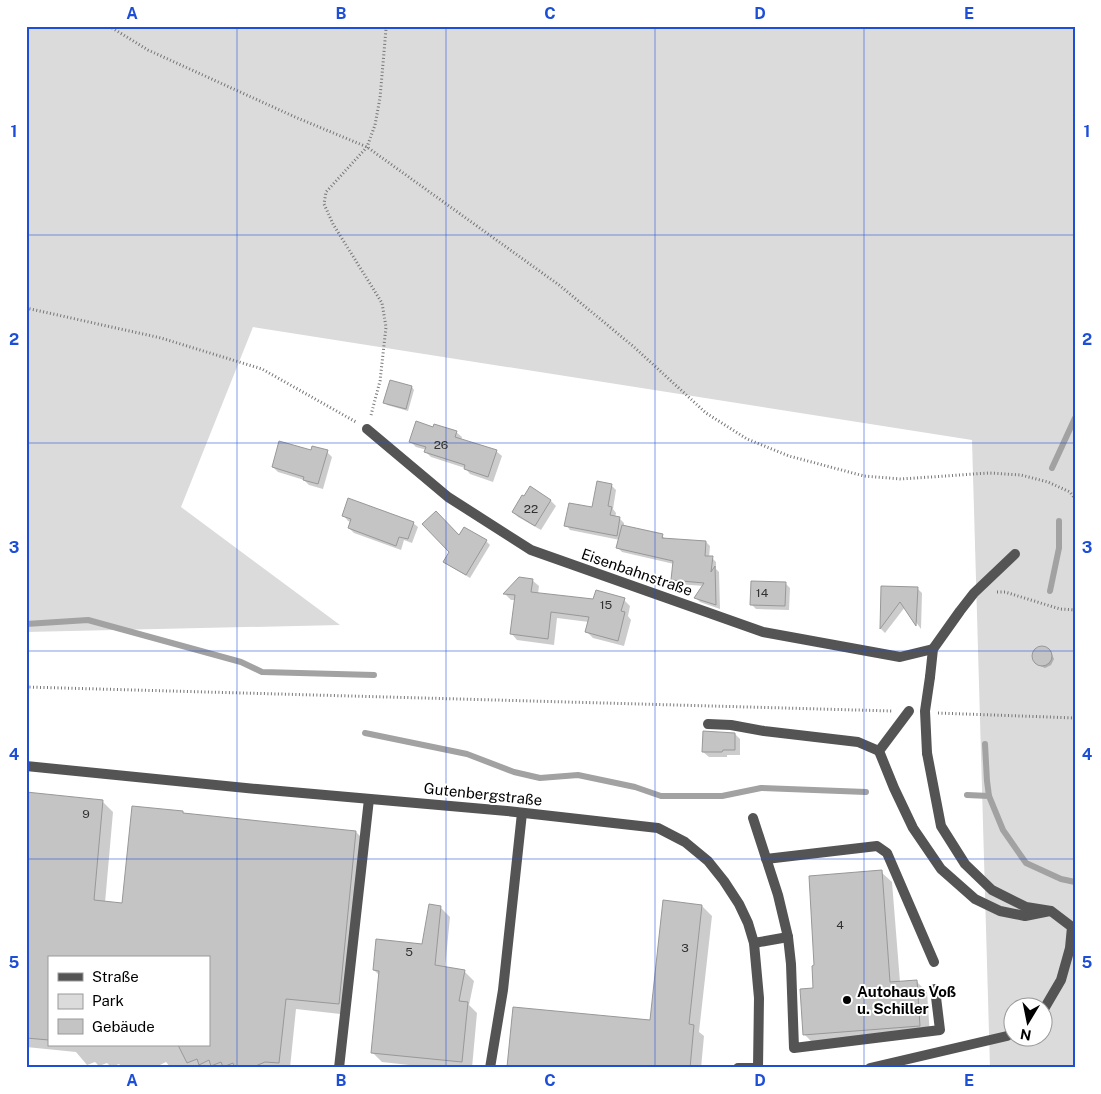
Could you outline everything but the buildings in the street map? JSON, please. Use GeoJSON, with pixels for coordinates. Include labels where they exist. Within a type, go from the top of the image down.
{"type":"FeatureCollection","features":[{"type":"Feature","properties":{"kind":"street","name":"Eisenbahnstraße"},"geometry":{"type":"LineString","coordinates":[[367,428],[448,497],[531,550],[763,632],[900,657],[933,649]]}},
{"type":"Feature","properties":{"kind":"street"},"geometry":{"type":"LineString","coordinates":[[1015,554],[974,593],[933,649],[925,711],[927,753],[941,826],[965,864],[992,890],[1026,907],[1051,911],[1072,927],[1070,948],[1061,980],[1052,996]]}},
{"type":"Feature","properties":{"kind":"street"},"geometry":{"type":"LineString","coordinates":[[879,751],[909,712]]}},
{"type":"Feature","properties":{"kind":"street"},"geometry":{"type":"LineString","coordinates":[[708,724],[731,725],[764,731],[858,742],[879,751],[913,828],[941,869],[975,898],[1000,911],[1026,916],[1051,911]]}},
{"type":"Feature","properties":{"kind":"street","name":"Gutenbergstraße"},"geometry":{"type":"LineString","coordinates":[[26,766],[507,811],[658,828],[686,842],[708,861],[724,881],[748,923],[754,943],[759,998],[758,1068]]}},
{"type":"Feature","properties":{"kind":"street"},"geometry":{"type":"LineString","coordinates":[[339,1068],[369,798]]}},
{"type":"Feature","properties":{"kind":"street"},"geometry":{"type":"LineString","coordinates":[[490,1068],[503,990],[522,813]]}},
{"type":"Feature","properties":{"kind":"street"},"geometry":{"type":"LineString","coordinates":[[753,818],[778,895],[788,937],[791,964],[794,1048],[940,1030],[935,989]]}},
{"type":"Feature","properties":{"kind":"street"},"geometry":{"type":"LineString","coordinates":[[766,859],[877,846],[887,853],[934,962]]}},
{"type":"Feature","properties":{"kind":"street"},"geometry":{"type":"LineString","coordinates":[[754,943],[788,937]]}},
{"type":"Feature","properties":{"kind":"street"},"geometry":{"type":"LineString","coordinates":[[870,1068],[1004,1037]]}},
{"type":"Feature","properties":{"kind":"street"},"geometry":{"type":"LineString","coordinates":[[738,1068],[754,1068]]}},
{"type":"Feature","properties":{"kind":"path"},"geometry":{"type":"LineString","coordinates":[[109,26],[148,50],[295,117],[367,146],[559,284],[634,347],[706,414],[747,439],[789,456],[864,476],[901,478],[990,473],[1021,475],[1048,482],[1070,492],[1075,499]]}},
{"type":"Feature","properties":{"kind":"path"},"geometry":{"type":"LineString","coordinates":[[26,308],[160,338],[262,369],[367,428],[380,381],[386,327],[382,303],[333,224],[324,204],[326,192],[367,146],[375,125],[380,98],[386,30],[384,26]]}},
{"type":"Feature","properties":{"kind":"path"},"geometry":{"type":"LineString","coordinates":[[974,593],[1005,592],[1060,610],[1075,610]]}},
{"type":"Feature","properties":{"kind":"path"},"geometry":{"type":"LineString","coordinates":[[26,687],[1075,718]]}},
{"type":"Feature","properties":{"kind":"green space"},"geometry":{"type":"Polygon","coordinates":[[[26,26],[1075,26],[1075,1068],[990,1068],[972,440],[253,327],[181,507],[340,625],[26,632],[26,26]]]}},
{"type":"Feature","properties":{"kind":"waterway"},"geometry":{"type":"LineString","coordinates":[[1052,468],[1075,418]]}},
{"type":"Feature","properties":{"kind":"waterway"},"geometry":{"type":"LineString","coordinates":[[1050,591],[1059,548],[1059,521]]}},
{"type":"Feature","properties":{"kind":"waterway"},"geometry":{"type":"LineString","coordinates":[[26,624],[88,620],[241,662],[262,672],[374,675]]}},
{"type":"Feature","properties":{"kind":"waterway"},"geometry":{"type":"LineString","coordinates":[[365,733],[467,754],[514,772],[540,778],[578,775],[635,787],[661,796],[722,796],[761,788],[866,792]]}},
{"type":"Feature","properties":{"kind":"waterway"},"geometry":{"type":"LineString","coordinates":[[985,744],[989,796]]}},
{"type":"Feature","properties":{"kind":"waterway"},"geometry":{"type":"LineString","coordinates":[[967,795],[989,796],[1003,830],[1026,863],[1061,879],[1075,882]]}},
{"type":"Feature","properties":{"kind":"place","name":"Autohaus Voß u. Schiller"},"geometry":{"type":"Point","coordinates":[847,1000]}}]}
